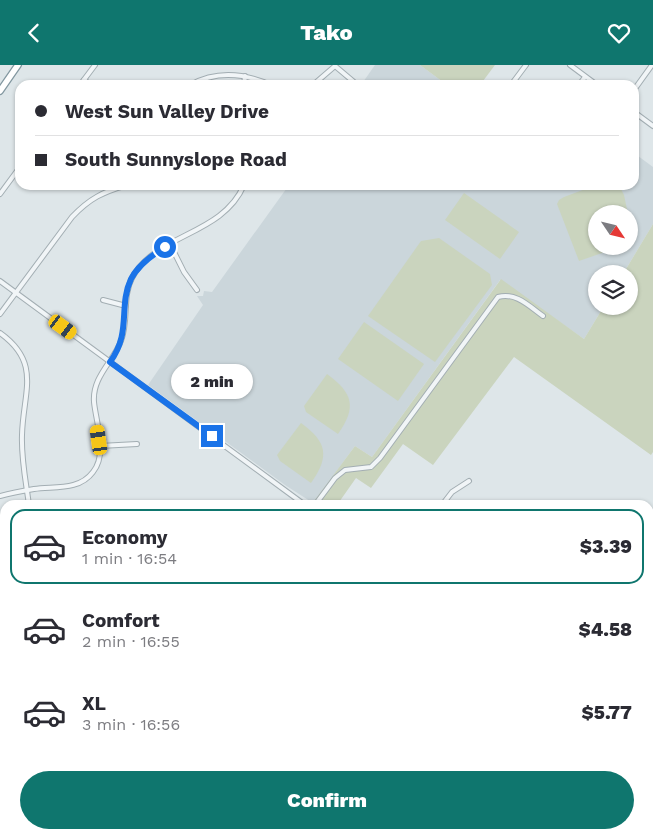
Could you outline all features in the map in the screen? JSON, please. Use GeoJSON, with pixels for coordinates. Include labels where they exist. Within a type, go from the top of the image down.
{"type":"FeatureCollection","features":[{"type":"Feature","properties":{"kind":"highway"},"geometry":{"type":"LineString","coordinates":[[0,91],[18,65]]}},
{"type":"Feature","properties":{"kind":"street"},"geometry":{"type":"LineString","coordinates":[[84,80],[95,65]]}},
{"type":"Feature","properties":{"kind":"street"},"geometry":{"type":"LineString","coordinates":[[318,80],[335,65],[352,80]]}},
{"type":"Feature","properties":{"kind":"street"},"geometry":{"type":"LineString","coordinates":[[515,80],[526,65]]}},
{"type":"Feature","properties":{"kind":"street"},"geometry":{"type":"LineString","coordinates":[[570,65],[590,80]]}},
{"type":"Feature","properties":{"kind":"street"},"geometry":{"type":"LineString","coordinates":[[639,84],[652,65]]}},
{"type":"Feature","properties":{"kind":"street"},"geometry":{"type":"LineString","coordinates":[[201,80],[217,75],[245,76],[257,80]]}},
{"type":"Feature","properties":{"kind":"street"},"geometry":{"type":"LineString","coordinates":[[245,76],[245,80]]}},
{"type":"Feature","properties":{"kind":"street"},"geometry":{"type":"LineString","coordinates":[[639,116],[653,126]]}},
{"type":"Feature","properties":{"kind":"street"},"geometry":{"type":"LineString","coordinates":[[0,194],[15,174]]}},
{"type":"Feature","properties":{"kind":"street"},"geometry":{"type":"LineString","coordinates":[[0,313],[80,208],[102,193],[111,190]]}},
{"type":"Feature","properties":{"kind":"street"},"geometry":{"type":"LineString","coordinates":[[0,496],[27,490],[68,486],[80,483],[89,477],[97,465],[100,445],[94,390],[98,378],[117,352],[123,336],[129,285],[136,271],[148,259],[170,244],[220,216],[233,204],[241,190]]}},
{"type":"Feature","properties":{"kind":"street"},"geometry":{"type":"LineString","coordinates":[[170,244],[184,272],[197,290]]}},
{"type":"Feature","properties":{"kind":"street"},"geometry":{"type":"LineString","coordinates":[[0,281],[298,500]]}},
{"type":"Feature","properties":{"kind":"street"},"geometry":{"type":"LineString","coordinates":[[319,500],[335,478],[345,470],[371,467],[380,458],[498,297],[514,296],[543,316]]}},
{"type":"Feature","properties":{"kind":"street"},"geometry":{"type":"LineString","coordinates":[[103,300],[126,307]]}},
{"type":"Feature","properties":{"kind":"street"},"geometry":{"type":"LineString","coordinates":[[0,333],[19,349],[27,371],[22,436],[28,500]]}},
{"type":"Feature","properties":{"kind":"street"},"geometry":{"type":"LineString","coordinates":[[100,445],[138,444]]}},
{"type":"Feature","properties":{"kind":"street"},"geometry":{"type":"LineString","coordinates":[[446,500],[452,492],[470,481]]}},
{"type":"Feature","properties":{"kind":"shaded area"},"geometry":{"type":"Polygon","coordinates":[[[375,65],[420,65],[440,80],[364,80],[375,65]]]}},
{"type":"Feature","properties":{"kind":"shaded area"},"geometry":{"type":"Polygon","coordinates":[[[639,157],[653,167],[653,224],[638,249],[638,205],[588,205],[588,255],[634,255],[628,265],[588,265],[588,315],[599,315],[584,339],[500,280],[372,457],[355,446],[315,500],[308,500],[285,485],[148,385],[203,305],[197,296],[203,296],[204,291],[212,292],[285,190],[639,190],[639,157]]]}},
{"type":"Feature","properties":{"kind":"green space"},"geometry":{"type":"Polygon","coordinates":[[[420,65],[495,65],[484,80],[440,80],[420,65]]]}},
{"type":"Feature","properties":{"kind":"green space"},"geometry":{"type":"Polygon","coordinates":[[[583,190],[622,190],[626,205],[588,205],[588,255],[596,255],[579,261],[557,204],[559,200],[583,190]]]}},
{"type":"Feature","properties":{"kind":"green space"},"geometry":{"type":"Polygon","coordinates":[[[464,193],[519,232],[500,259],[445,220],[464,193]]]}},
{"type":"Feature","properties":{"kind":"green space"},"geometry":{"type":"Polygon","coordinates":[[[653,224],[653,452],[651,455],[514,357],[433,465],[403,444],[371,488],[356,478],[341,500],[315,500],[355,446],[372,457],[501,279],[584,339],[599,315],[638,315],[638,265],[628,265],[634,255],[638,255],[638,249],[653,224]]]}},
{"type":"Feature","properties":{"kind":"green space"},"geometry":{"type":"Polygon","coordinates":[[[439,238],[490,274],[492,285],[435,362],[368,316],[421,241],[439,238]]]}},
{"type":"Feature","properties":{"kind":"green space"},"geometry":{"type":"Polygon","coordinates":[[[364,322],[424,364],[398,401],[338,359],[364,322]]]}},
{"type":"Feature","properties":{"kind":"green space"},"geometry":{"type":"Polygon","coordinates":[[[327,374],[347,394],[349,401],[348,416],[338,434],[306,412],[304,406],[327,374]]]}},
{"type":"Feature","properties":{"kind":"green space"},"geometry":{"type":"Polygon","coordinates":[[[301,423],[321,443],[323,450],[321,465],[311,483],[280,461],[277,455],[301,423]]]}},
{"type":"Feature","properties":{"kind":"route"},"geometry":{"type":"LineString","coordinates":[[165,247],[142,264],[132,278],[127,295],[123,336],[117,352],[110,362],[212,436]]}}]}
